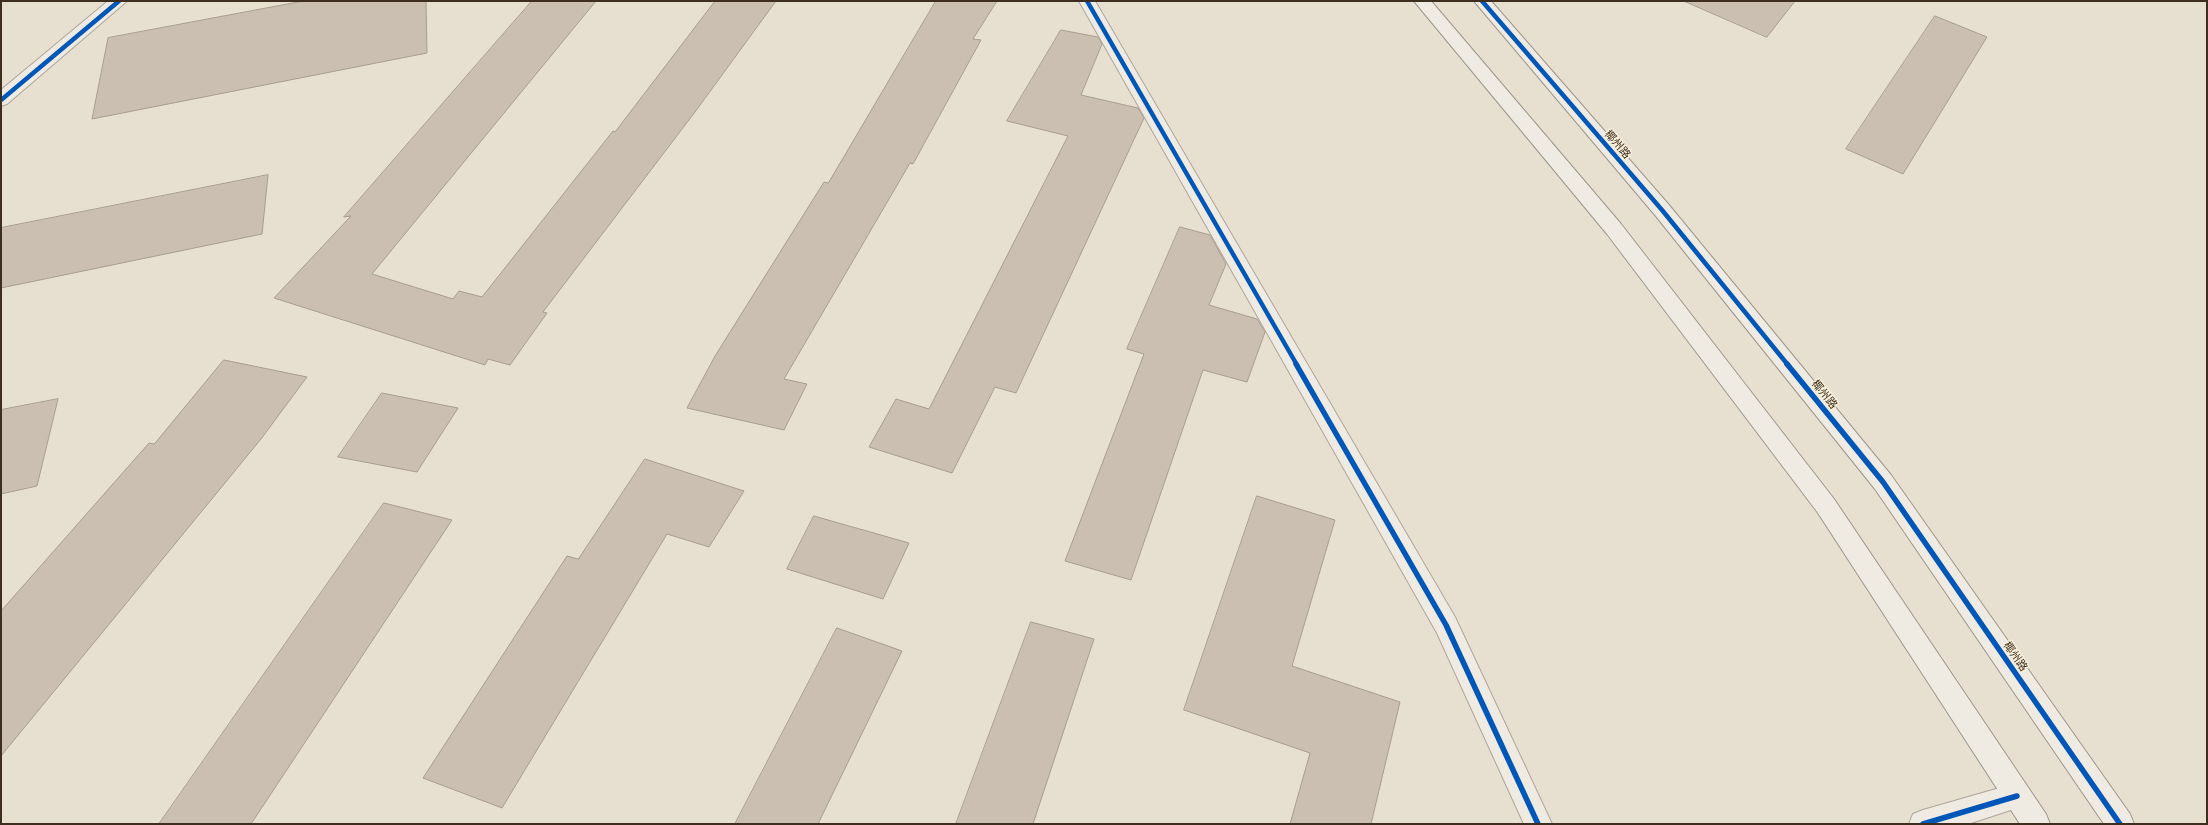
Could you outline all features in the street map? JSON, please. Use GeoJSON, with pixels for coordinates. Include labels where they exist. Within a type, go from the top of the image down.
{"type":"FeatureCollection","features":[{"type":"Feature","properties":{"kind":"main road"},"geometry":{"type":"LineString","coordinates":[[1,100],[119,1]]}},
{"type":"Feature","properties":{"kind":"main road"},"geometry":{"type":"LineString","coordinates":[[1087,1],[1446,625],[1538,824]]}},
{"type":"Feature","properties":{"kind":"main road"},"geometry":{"type":"LineString","coordinates":[[1422,1],[1614,229],[1826,506],[2036,824]]}},
{"type":"Feature","properties":{"kind":"main road","name":"椰州路"},"geometry":{"type":"LineString","coordinates":[[1482,1],[1662,210],[1883,482],[2120,824]]}},
{"type":"Feature","properties":{"kind":"main road"},"geometry":{"type":"LineString","coordinates":[[1923,824],[2017,796]]}},
{"type":"Feature","properties":{"kind":"building"},"geometry":{"type":"Polygon","coordinates":[[[304,1],[426,1],[427,53],[92,119],[108,38],[304,1]]]}},
{"type":"Feature","properties":{"kind":"building"},"geometry":{"type":"Polygon","coordinates":[[[532,1],[596,1],[372,274],[453,299],[459,291],[482,297],[613,131],[615,132],[715,1],[776,1],[695,112],[543,312],[547,313],[510,365],[488,359],[485,365],[274,298],[351,216],[344,217],[532,1]]]}},
{"type":"Feature","properties":{"kind":"building"},"geometry":{"type":"Polygon","coordinates":[[[936,1],[997,1],[973,39],[981,40],[913,164],[910,163],[784,379],[807,384],[784,430],[687,408],[715,356],[824,182],[828,183],[936,1]]]}},
{"type":"Feature","properties":{"kind":"building"},"geometry":{"type":"Polygon","coordinates":[[[1684,1],[1795,1],[1767,37],[1684,1]]]}},
{"type":"Feature","properties":{"kind":"building"},"geometry":{"type":"Polygon","coordinates":[[[1935,16],[1987,37],[1903,174],[1846,149],[1935,16]]]}},
{"type":"Feature","properties":{"kind":"building"},"geometry":{"type":"Polygon","coordinates":[[[1061,30],[1098,37],[1102,44],[1081,95],[1138,108],[1144,118],[1016,393],[995,387],[952,473],[869,447],[896,399],[929,409],[1068,136],[1007,121],[1061,30]]]}},
{"type":"Feature","properties":{"kind":"building"},"geometry":{"type":"Polygon","coordinates":[[[268,175],[262,234],[1,288],[1,228],[268,175]]]}},
{"type":"Feature","properties":{"kind":"building"},"geometry":{"type":"Polygon","coordinates":[[[1180,227],[1210,235],[1226,264],[1209,305],[1257,319],[1265,332],[1247,382],[1203,370],[1131,580],[1065,561],[1144,354],[1127,349],[1180,227]]]}},
{"type":"Feature","properties":{"kind":"building"},"geometry":{"type":"Polygon","coordinates":[[[224,360],[307,377],[261,439],[1,756],[1,611],[149,443],[154,444],[224,360]]]}},
{"type":"Feature","properties":{"kind":"building"},"geometry":{"type":"Polygon","coordinates":[[[382,393],[458,408],[417,472],[338,457],[382,393]]]}},
{"type":"Feature","properties":{"kind":"building"},"geometry":{"type":"Polygon","coordinates":[[[58,399],[37,486],[1,494],[1,410],[58,399]]]}},
{"type":"Feature","properties":{"kind":"building"},"geometry":{"type":"Polygon","coordinates":[[[645,459],[744,491],[709,547],[667,534],[502,808],[423,778],[567,556],[578,559],[645,459]]]}},
{"type":"Feature","properties":{"kind":"building"},"geometry":{"type":"Polygon","coordinates":[[[1257,496],[1335,520],[1292,666],[1400,702],[1371,824],[1290,824],[1310,753],[1184,710],[1257,496]]]}},
{"type":"Feature","properties":{"kind":"building"},"geometry":{"type":"Polygon","coordinates":[[[384,503],[452,520],[251,824],[159,824],[384,503]]]}},
{"type":"Feature","properties":{"kind":"building"},"geometry":{"type":"Polygon","coordinates":[[[814,516],[909,543],[883,599],[787,569],[814,516]]]}},
{"type":"Feature","properties":{"kind":"building"},"geometry":{"type":"Polygon","coordinates":[[[1031,622],[1094,639],[1033,824],[956,824],[1031,622]]]}},
{"type":"Feature","properties":{"kind":"building"},"geometry":{"type":"Polygon","coordinates":[[[837,628],[902,651],[818,824],[735,824],[837,628]]]}},
{"type":"Feature","properties":{"kind":"cycle path"},"geometry":{"type":"LineString","coordinates":[[1,100],[119,1]]}},
{"type":"Feature","properties":{"kind":"cycle path"},"geometry":{"type":"LineString","coordinates":[[1087,1],[1446,625],[1538,824]]}},
{"type":"Feature","properties":{"kind":"cycle path"},"geometry":{"type":"LineString","coordinates":[[1482,1],[1662,210],[1883,482],[2120,824]]}},
{"type":"Feature","properties":{"kind":"cycle path"},"geometry":{"type":"LineString","coordinates":[[1923,824],[2017,796]]}}]}
